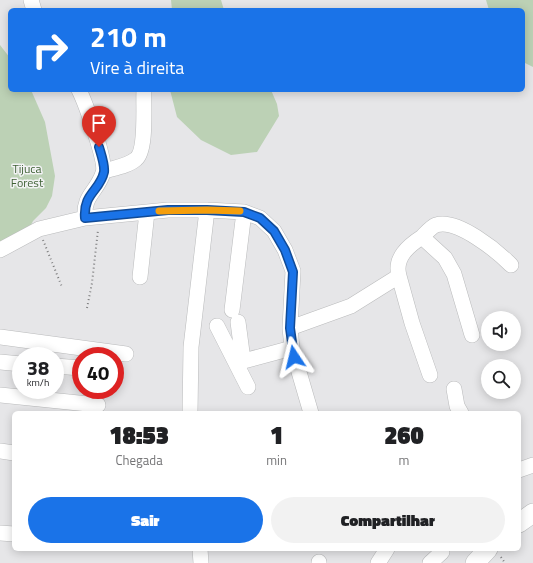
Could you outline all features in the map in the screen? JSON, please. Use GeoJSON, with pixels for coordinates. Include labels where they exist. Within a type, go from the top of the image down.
{"type":"FeatureCollection","features":[{"type":"Feature","properties":{"kind":"street"},"geometry":{"type":"LineString","coordinates":[[79,92],[99,147],[104,171],[101,180],[87,199],[84,208],[92,217]]}},
{"type":"Feature","properties":{"kind":"street"},"geometry":{"type":"LineString","coordinates":[[104,171],[132,163],[138,158],[142,148],[144,92]]}},
{"type":"Feature","properties":{"kind":"street"},"geometry":{"type":"LineString","coordinates":[[190,411],[191,347],[207,210]]}},
{"type":"Feature","properties":{"kind":"street"},"geometry":{"type":"LineString","coordinates":[[0,250],[39,230],[92,217],[147,212],[207,210],[244,212],[260,218],[274,231],[285,250],[293,272],[290,328],[292,348],[311,411]]}},
{"type":"Feature","properties":{"kind":"street"},"geometry":{"type":"LineString","coordinates":[[140,277],[147,212]]}},
{"type":"Feature","properties":{"kind":"street"},"geometry":{"type":"LineString","coordinates":[[239,361],[235,316],[244,212]]}},
{"type":"Feature","properties":{"kind":"street"},"geometry":{"type":"LineString","coordinates":[[430,375],[412,323],[397,268],[401,256],[412,243],[435,226],[445,223],[474,235],[492,246],[511,265]]}},
{"type":"Feature","properties":{"kind":"street"},"geometry":{"type":"LineString","coordinates":[[422,237],[445,258],[454,274],[472,335]]}},
{"type":"Feature","properties":{"kind":"street"},"geometry":{"type":"LineString","coordinates":[[290,328],[351,306],[399,276]]}},
{"type":"Feature","properties":{"kind":"street"},"geometry":{"type":"LineString","coordinates":[[217,326],[239,361],[248,387]]}},
{"type":"Feature","properties":{"kind":"street"},"geometry":{"type":"LineString","coordinates":[[0,337],[126,354]]}},
{"type":"Feature","properties":{"kind":"street"},"geometry":{"type":"LineString","coordinates":[[239,361],[292,348]]}},
{"type":"Feature","properties":{"kind":"street"},"geometry":{"type":"LineString","coordinates":[[0,362],[12,363]]}},
{"type":"Feature","properties":{"kind":"street"},"geometry":{"type":"LineString","coordinates":[[454,389],[457,406],[460,411]]}},
{"type":"Feature","properties":{"kind":"street"},"geometry":{"type":"LineString","coordinates":[[0,395],[98,405]]}},
{"type":"Feature","properties":{"kind":"street"},"geometry":{"type":"LineString","coordinates":[[0,451],[12,453]]}},
{"type":"Feature","properties":{"kind":"street"},"geometry":{"type":"LineString","coordinates":[[521,469],[533,466]]}},
{"type":"Feature","properties":{"kind":"street"},"geometry":{"type":"LineString","coordinates":[[0,533],[12,534]]}},
{"type":"Feature","properties":{"kind":"street"},"geometry":{"type":"LineString","coordinates":[[200,551],[201,563]]}},
{"type":"Feature","properties":{"kind":"street"},"geometry":{"type":"LineString","coordinates":[[378,563],[386,551]]}},
{"type":"Feature","properties":{"kind":"street"},"geometry":{"type":"LineString","coordinates":[[430,563],[442,552]]}},
{"type":"Feature","properties":{"kind":"path"},"geometry":{"type":"LineString","coordinates":[[87,308],[92,283],[92,217]]}},
{"type":"Feature","properties":{"kind":"path"},"geometry":{"type":"LineString","coordinates":[[39,230],[62,287]]}},
{"type":"Feature","properties":{"kind":"green space"},"geometry":{"type":"Polygon","coordinates":[[[171,0],[221,0],[223,8],[172,8],[171,0]]]}},
{"type":"Feature","properties":{"kind":"green space"},"geometry":{"type":"Polygon","coordinates":[[[486,0],[533,0],[533,67],[525,63],[525,8],[488,8],[486,0]]]}},
{"type":"Feature","properties":{"kind":"green space","name":"Tijuca Forest"},"geometry":{"type":"Polygon","coordinates":[[[0,45],[8,55],[8,92],[32,92],[45,122],[55,176],[52,196],[46,208],[33,221],[22,243],[0,253],[0,45]]]}},
{"type":"Feature","properties":{"kind":"green space"},"geometry":{"type":"Polygon","coordinates":[[[171,92],[272,92],[277,104],[279,116],[257,152],[231,155],[201,140],[177,117],[171,92]]]}},
{"type":"Feature","properties":{"kind":"slow traffic"},"geometry":{"type":"LineString","coordinates":[[159,211],[240,211]]}},
{"type":"Feature","properties":{"kind":"route"},"geometry":{"type":"LineString","coordinates":[[99,147],[104,171],[101,180],[87,199],[84,208],[85,218],[168,210],[244,212],[260,218],[274,231],[285,250],[293,272],[290,328],[294,357]]}}]}
